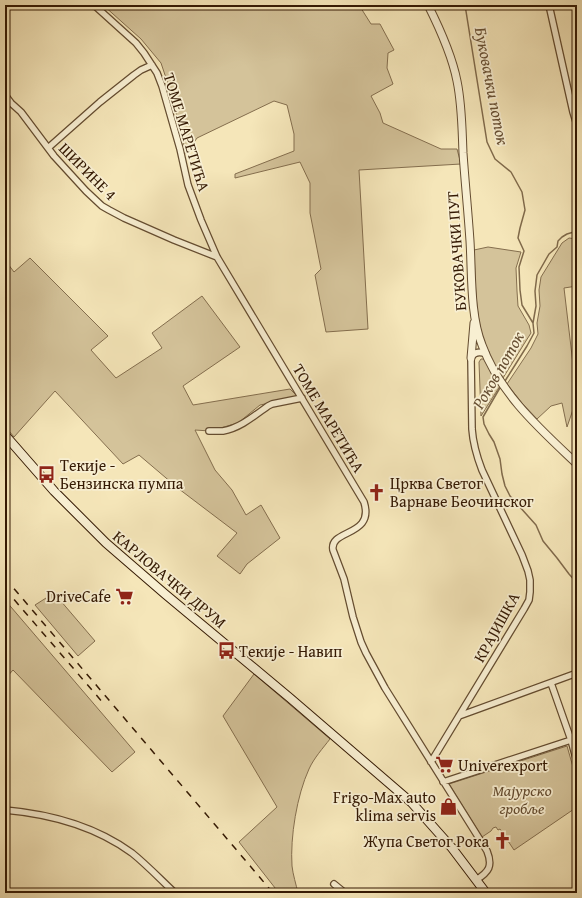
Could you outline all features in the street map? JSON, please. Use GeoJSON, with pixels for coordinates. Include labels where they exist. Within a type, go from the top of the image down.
{"type":"FeatureCollection","features":[{"type":"Feature","properties":{"kind":"main road","name":"КАРЛОВАЧКИ ДРУМ"},"geometry":{"type":"LineString","coordinates":[[5,435],[54,491],[106,543],[412,803],[452,848],[486,893]]}},
{"type":"Feature","properties":{"kind":"street","name":"ТОМЕ МАРЕТИЋА"},"geometry":{"type":"LineString","coordinates":[[94,5],[136,43],[159,77],[180,149],[188,185],[217,257],[366,506],[366,515],[362,524],[358,528],[339,538],[332,546],[333,550],[344,579],[353,617],[361,642],[385,688],[487,851],[490,858],[490,864],[485,874],[476,880]]}},
{"type":"Feature","properties":{"kind":"street","name":"БУКОВАЧКИ ПУТ"},"geometry":{"type":"LineString","coordinates":[[428,5],[445,42],[457,80],[461,111],[474,315],[478,335],[496,375],[502,384],[527,415],[577,464]]}},
{"type":"Feature","properties":{"kind":"street"},"geometry":{"type":"LineString","coordinates":[[549,5],[577,125]]}},
{"type":"Feature","properties":{"kind":"street"},"geometry":{"type":"LineString","coordinates":[[48,148],[100,102],[137,72],[152,65]]}},
{"type":"Feature","properties":{"kind":"street","name":"ШИРИНЕ 4"},"geometry":{"type":"LineString","coordinates":[[5,95],[54,156],[86,191],[109,210],[174,240],[217,257]]}},
{"type":"Feature","properties":{"kind":"street"},"geometry":{"type":"LineString","coordinates":[[5,105],[11,103]]}},
{"type":"Feature","properties":{"kind":"street"},"geometry":{"type":"LineString","coordinates":[[470,358],[474,315]]}},
{"type":"Feature","properties":{"kind":"street"},"geometry":{"type":"LineString","coordinates":[[470,358],[475,353],[482,352],[486,354]]}},
{"type":"Feature","properties":{"kind":"street","name":"КРАЈИШКА"},"geometry":{"type":"LineString","coordinates":[[431,762],[524,609],[531,587],[528,571],[522,555],[482,470],[476,450],[472,429],[470,358]]}},
{"type":"Feature","properties":{"kind":"street"},"geometry":{"type":"LineString","coordinates":[[210,431],[223,431],[232,428],[272,404],[302,398]]}},
{"type":"Feature","properties":{"kind":"street"},"geometry":{"type":"LineString","coordinates":[[459,716],[577,674]]}},
{"type":"Feature","properties":{"kind":"street"},"geometry":{"type":"LineString","coordinates":[[551,683],[577,762]]}},
{"type":"Feature","properties":{"kind":"street"},"geometry":{"type":"LineString","coordinates":[[443,782],[571,740]]}},
{"type":"Feature","properties":{"kind":"street"},"geometry":{"type":"LineString","coordinates":[[5,810],[64,820],[104,836],[133,854],[175,893]]}},
{"type":"Feature","properties":{"kind":"street"},"geometry":{"type":"LineString","coordinates":[[334,884],[344,893]]}},
{"type":"Feature","properties":{"kind":"green space"},"geometry":{"type":"Polygon","coordinates":[[[103,5],[359,5],[371,24],[380,24],[394,50],[388,53],[387,68],[393,84],[371,96],[380,113],[383,123],[441,149],[457,149],[461,164],[359,170],[368,329],[326,332],[315,275],[321,269],[310,213],[310,183],[300,162],[235,178],[235,174],[294,151],[294,134],[287,105],[274,101],[197,138],[186,154],[172,96],[161,63],[141,39],[103,5]]]}},
{"type":"Feature","properties":{"kind":"green space"},"geometry":{"type":"Polygon","coordinates":[[[569,238],[577,239],[577,286],[564,288],[577,398],[567,427],[562,403],[551,406],[537,419],[507,384],[531,348],[538,334],[537,323],[540,306],[539,290],[541,277],[562,243],[569,238]]]}},
{"type":"Feature","properties":{"kind":"green space"},"geometry":{"type":"Polygon","coordinates":[[[488,247],[521,252],[516,268],[518,306],[529,325],[531,333],[503,378],[487,349],[478,317],[476,300],[474,250],[488,247]]]}},
{"type":"Feature","properties":{"kind":"green space"},"geometry":{"type":"Polygon","coordinates":[[[30,258],[108,336],[91,350],[116,378],[162,348],[152,333],[202,296],[240,347],[183,386],[193,405],[290,389],[298,397],[260,405],[238,423],[210,431],[195,430],[215,470],[232,490],[246,515],[261,505],[280,538],[247,564],[240,574],[217,556],[237,533],[179,489],[139,455],[123,464],[55,391],[14,437],[5,426],[5,260],[14,272],[30,258]]]}},
{"type":"Feature","properties":{"kind":"green space"},"geometry":{"type":"Polygon","coordinates":[[[481,359],[485,359],[500,386],[481,416],[479,362],[481,359]]]}},
{"type":"Feature","properties":{"kind":"green space"},"geometry":{"type":"Polygon","coordinates":[[[54,593],[95,641],[78,656],[35,605],[54,593]]]}},
{"type":"Feature","properties":{"kind":"green space"},"geometry":{"type":"Polygon","coordinates":[[[5,600],[135,752],[112,772],[13,670],[5,679],[5,600]]]}},
{"type":"Feature","properties":{"kind":"green space"},"geometry":{"type":"Polygon","coordinates":[[[254,674],[330,739],[309,769],[301,791],[295,816],[292,842],[292,869],[298,893],[279,893],[239,842],[277,807],[223,716],[254,674]]]}},
{"type":"Feature","properties":{"kind":"green space","name":"Мајурско гробље"},"geometry":{"type":"Polygon","coordinates":[[[567,746],[577,781],[577,807],[514,850],[500,829],[498,830],[496,827],[482,837],[449,784],[567,746]]]}},
{"type":"Feature","properties":{"kind":"waterway","name":"Буковачки поток"},"geometry":{"type":"LineString","coordinates":[[465,5],[487,142],[495,159],[511,172],[522,192],[525,210],[518,238],[524,251],[519,267],[520,290],[522,305],[533,323]]}},
{"type":"Feature","properties":{"kind":"waterway","name":"Роков поток"},"geometry":{"type":"LineString","coordinates":[[505,381],[534,333],[533,323],[536,306],[535,291],[537,275],[549,254],[557,247],[558,241],[567,234],[577,231]]}},
{"type":"Feature","properties":{"kind":"waterway","name":"Роков поток"},"geometry":{"type":"LineString","coordinates":[[501,386],[483,417],[484,424],[494,442],[500,459],[505,486],[510,496],[536,525],[543,541],[577,583]]}},
{"type":"Feature","properties":{"kind":"railway"},"geometry":{"type":"LineString","coordinates":[[5,578],[273,893]]}},
{"type":"Feature","properties":{"kind":"railway"},"geometry":{"type":"LineString","coordinates":[[5,589],[104,704]]}},
{"type":"Feature","properties":{"kind":"place","name":"Текије - Бензинска пумпа"},"geometry":{"type":"Point","coordinates":[47,474]}},
{"type":"Feature","properties":{"kind":"place","name":"Црква Светог Варнаве Беочинског"},"geometry":{"type":"Point","coordinates":[377,492]}},
{"type":"Feature","properties":{"kind":"place","name":"DriveCafe"},"geometry":{"type":"Point","coordinates":[124,596]}},
{"type":"Feature","properties":{"kind":"place","name":"Текије - Навип"},"geometry":{"type":"Point","coordinates":[226,651]}},
{"type":"Feature","properties":{"kind":"place","name":"Univerexport"},"geometry":{"type":"Point","coordinates":[445,765]}},
{"type":"Feature","properties":{"kind":"place","name":"Frigo-Max auto klima servis"},"geometry":{"type":"Point","coordinates":[449,806]}},
{"type":"Feature","properties":{"kind":"place","name":"Жупа Светог Рока"},"geometry":{"type":"Point","coordinates":[502,841]}}]}
